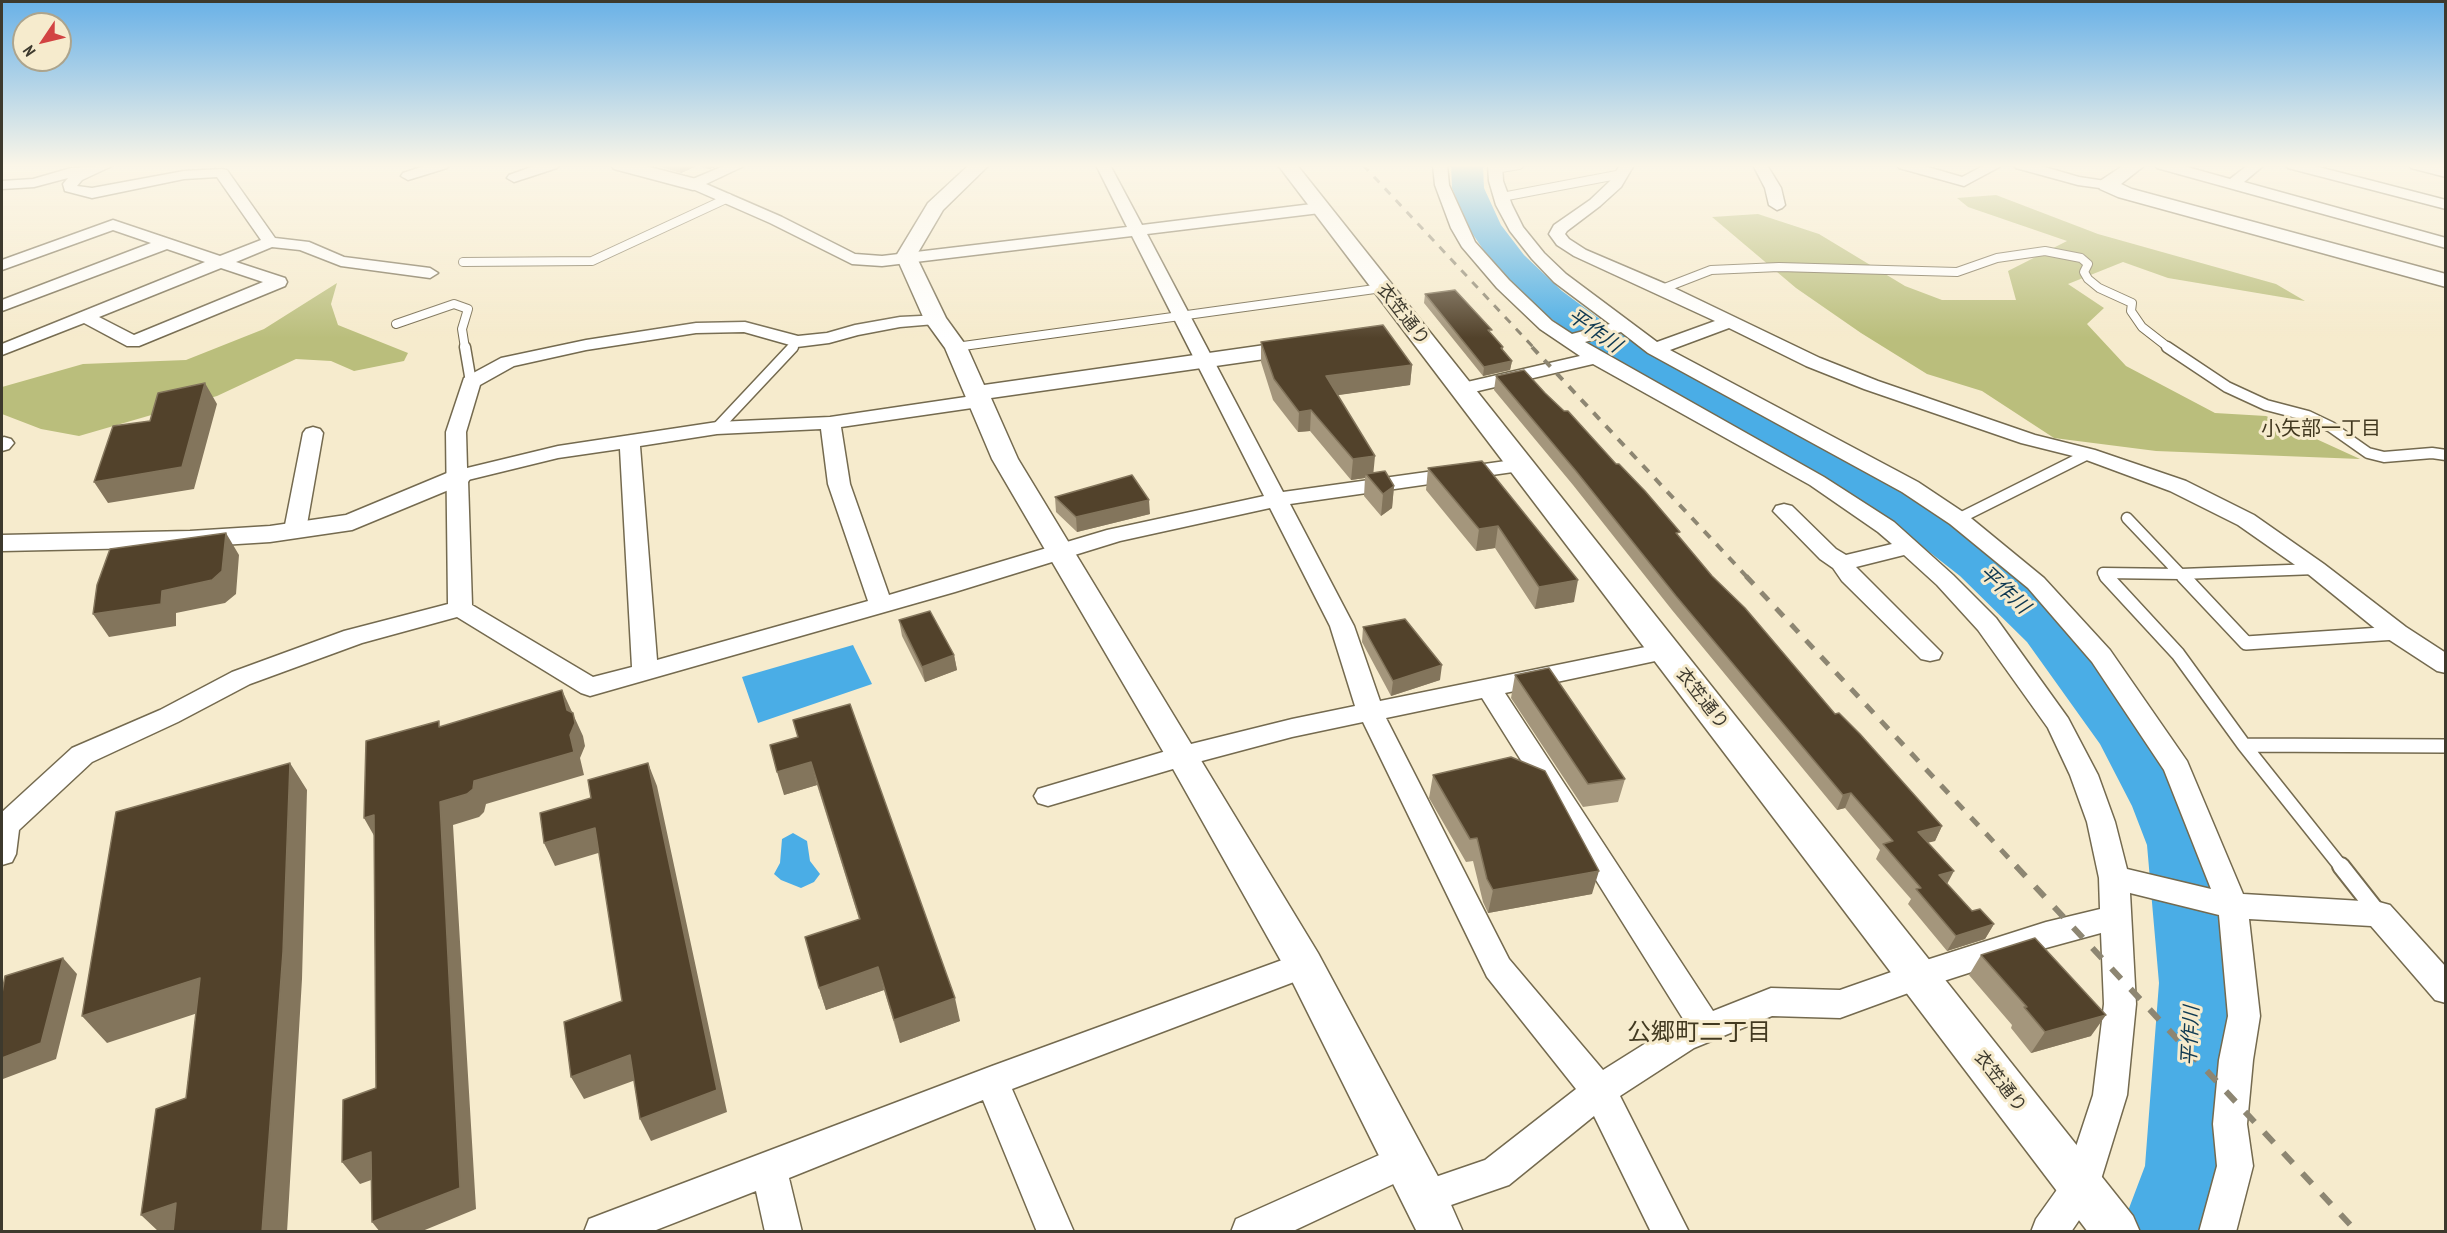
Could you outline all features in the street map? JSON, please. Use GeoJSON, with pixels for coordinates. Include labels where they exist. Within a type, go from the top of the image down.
{"type":"FeatureCollection","features":[{"type":"Feature","properties":{"kind":"street"},"geometry":{"type":"LineString","coordinates":[[259,223],[270,242]]}},
{"type":"Feature","properties":{"kind":"street"},"geometry":{"type":"LineString","coordinates":[[779,223],[852,258],[882,261],[906,256],[1193,223]]}},
{"type":"Feature","properties":{"kind":"street"},"geometry":{"type":"LineString","coordinates":[[906,256],[926,223]]}},
{"type":"Feature","properties":{"kind":"street"},"geometry":{"type":"LineString","coordinates":[[1133,223],[1342,626],[1370,711],[1498,968],[1599,1091],[1671,1232]]}},
{"type":"Feature","properties":{"kind":"street","name":"衣笠通り"},"geometry":{"type":"LineString","coordinates":[[1331,223],[1382,288],[1404,333],[1461,389],[2099,1209]]}},
{"type":"Feature","properties":{"kind":"street"},"geometry":{"type":"LineString","coordinates":[[1457,223],[1468,244],[1526,307],[1596,358],[1817,481],[1863,510],[1909,547],[1945,580],[1987,624],[2059,724],[2084,775],[2122,881],[2117,919],[2120,1004],[2099,1209],[2049,1232]]}},
{"type":"Feature","properties":{"kind":"street"},"geometry":{"type":"LineString","coordinates":[[1514,223],[1538,256],[1560,278],[1596,304],[1620,327],[1655,350],[1910,487],[1958,519],[2036,584],[2101,656],[2177,768],[2226,905],[2244,1016],[2236,1060],[2230,1124],[2235,1166],[2217,1232]]}},
{"type":"Feature","properties":{"kind":"street"},"geometry":{"type":"LineString","coordinates":[[1568,223],[1560,228],[1557,234],[1563,242],[1580,253],[1662,289],[1813,362],[1871,385],[2028,438],[2088,454],[2178,486],[2246,520],[2316,569],[2397,633],[2445,665]]}},
{"type":"Feature","properties":{"kind":"street"},"geometry":{"type":"LineString","coordinates":[[2232,223],[2445,281]]}},
{"type":"Feature","properties":{"kind":"street"},"geometry":{"type":"LineString","coordinates":[[2371,223],[2445,243]]}},
{"type":"Feature","properties":{"kind":"street"},"geometry":{"type":"LineString","coordinates":[[2,265],[113,225],[279,282],[133,342],[85,317]]}},
{"type":"Feature","properties":{"kind":"street"},"geometry":{"type":"LineString","coordinates":[[2,350],[270,242],[303,245],[341,261],[430,273]]}},
{"type":"Feature","properties":{"kind":"street"},"geometry":{"type":"LineString","coordinates":[[2,306],[167,243]]}},
{"type":"Feature","properties":{"kind":"street"},"geometry":{"type":"LineString","coordinates":[[906,256],[935,319],[956,347],[1005,459],[1183,756],[1304,965],[1425,1197],[1440,1232]]}},
{"type":"Feature","properties":{"kind":"street"},"geometry":{"type":"LineString","coordinates":[[460,608],[459,476],[456,432],[471,381],[508,362],[586,345],[696,328],[745,327],[797,342],[830,338],[900,322],[935,319]]}},
{"type":"Feature","properties":{"kind":"street"},"geometry":{"type":"LineString","coordinates":[[1655,350],[1729,322]]}},
{"type":"Feature","properties":{"kind":"street"},"geometry":{"type":"LineString","coordinates":[[1571,340],[1620,327]]}},
{"type":"Feature","properties":{"kind":"street"},"geometry":{"type":"LineString","coordinates":[[2,543],[190,539],[295,530],[352,522],[459,476],[558,452],[717,428],[830,423],[978,397],[1323,344]]}},
{"type":"Feature","properties":{"kind":"street"},"geometry":{"type":"LineString","coordinates":[[1461,389],[1596,358]]}},
{"type":"Feature","properties":{"kind":"street"},"geometry":{"type":"LineString","coordinates":[[830,423],[839,484],[881,605]]}},
{"type":"Feature","properties":{"kind":"street"},"geometry":{"type":"LineString","coordinates":[[295,530],[313,433]]}},
{"type":"Feature","properties":{"kind":"street"},"geometry":{"type":"LineString","coordinates":[[630,442],[645,672]]}},
{"type":"Feature","properties":{"kind":"street"},"geometry":{"type":"LineString","coordinates":[[2,854],[5,826],[82,754],[169,716],[241,678],[353,637],[460,608],[590,687],[881,605],[1115,535],[1276,500],[1520,465]]}},
{"type":"Feature","properties":{"kind":"street"},"geometry":{"type":"LineString","coordinates":[[1784,511],[1828,554],[1842,562],[1850,576],[1930,653]]}},
{"type":"Feature","properties":{"kind":"street"},"geometry":{"type":"LineString","coordinates":[[1842,562],[1909,547]]}},
{"type":"Feature","properties":{"kind":"street"},"geometry":{"type":"LineString","coordinates":[[1048,796],[1183,756],[1292,728],[1665,651]]}},
{"type":"Feature","properties":{"kind":"street"},"geometry":{"type":"LineString","coordinates":[[1488,687],[1707,1029]]}},
{"type":"Feature","properties":{"kind":"street"},"geometry":{"type":"LineString","coordinates":[[2122,881],[2226,905],[2379,914],[2445,990]]}},
{"type":"Feature","properties":{"kind":"street"},"geometry":{"type":"LineString","coordinates":[[1425,1197],[1496,1173],[1599,1091],[1682,1038],[1771,1002],[1840,1004],[1917,976],[2087,923],[2117,919]]}},
{"type":"Feature","properties":{"kind":"street"},"geometry":{"type":"LineString","coordinates":[[602,1232],[992,1081],[1304,965]]}},
{"type":"Feature","properties":{"kind":"street"},"geometry":{"type":"LineString","coordinates":[[992,1081],[1056,1232]]}},
{"type":"Feature","properties":{"kind":"street"},"geometry":{"type":"LineString","coordinates":[[1249,1232],[1406,1160]]}},
{"type":"Feature","properties":{"kind":"street"},"geometry":{"type":"LineString","coordinates":[[769,1169],[784,1232]]}},
{"type":"Feature","properties":{"kind":"lane"},"geometry":{"type":"LineString","coordinates":[[463,262],[592,261],[675,223]]}},
{"type":"Feature","properties":{"kind":"lane"},"geometry":{"type":"LineString","coordinates":[[1662,289],[1711,270],[1779,267],[1957,272],[1997,258],[2024,253],[2045,251],[2068,255],[2081,258],[2088,264],[2084,272],[2088,279],[2099,288],[2132,303],[2131,311],[2136,319],[2159,341],[2227,387],[2266,405],[2308,416],[2331,427],[2368,453],[2384,457],[2432,453],[2445,455]]}},
{"type":"Feature","properties":{"kind":"lane"},"geometry":{"type":"LineString","coordinates":[[956,347],[1181,314],[1382,288]]}},
{"type":"Feature","properties":{"kind":"lane"},"geometry":{"type":"LineString","coordinates":[[396,324],[454,303],[468,309],[462,329],[471,381]]}},
{"type":"Feature","properties":{"kind":"lane"},"geometry":{"type":"LineString","coordinates":[[717,428],[797,342]]}},
{"type":"Feature","properties":{"kind":"lane"},"geometry":{"type":"LineString","coordinates":[[1958,519],[2088,454]]}},
{"type":"Feature","properties":{"kind":"lane"},"geometry":{"type":"LineString","coordinates":[[2127,518],[2246,643],[2397,633]]}},
{"type":"Feature","properties":{"kind":"lane"},"geometry":{"type":"LineString","coordinates":[[2316,569],[2181,574],[2103,573],[2178,654],[2244,746],[2379,914]]}},
{"type":"Feature","properties":{"kind":"lane"},"geometry":{"type":"LineString","coordinates":[[2244,746],[2445,746]]}},
{"type":"Feature","properties":{"kind":"green space"},"geometry":{"type":"Polygon","coordinates":[[[1719,223],[1784,223],[1819,234],[1905,286],[1942,300],[2016,300],[2008,271],[2067,241],[2013,223],[2068,223],[2098,234],[2276,284],[2305,301],[2168,278],[2123,262],[2068,284],[2104,308],[2087,324],[2126,366],[2215,413],[2266,416],[2360,459],[2156,451],[2054,438],[1982,391],[1927,374],[1861,333],[1796,288],[1719,223]]]}},
{"type":"Feature","properties":{"kind":"green space"},"geometry":{"type":"Polygon","coordinates":[[[337,283],[331,304],[338,325],[408,353],[404,361],[354,371],[331,361],[296,359],[217,396],[79,436],[41,429],[2,414],[2,387],[83,364],[186,360],[264,329],[337,283]]]}},
{"type":"Feature","properties":{"kind":"water"},"geometry":{"type":"Polygon","coordinates":[[[853,645],[872,684],[758,723],[742,677],[853,645]]]}},
{"type":"Feature","properties":{"kind":"water"},"geometry":{"type":"Polygon","coordinates":[[[793,833],[807,841],[810,861],[820,874],[814,882],[801,888],[781,880],[774,874],[780,863],[782,839],[793,833]]]}},
{"type":"Feature","properties":{"kind":"building"},"geometry":{"type":"Polygon","coordinates":[[[1455,290],[1492,330],[1488,330],[1512,361],[1484,367],[1425,294],[1455,290]]]}},
{"type":"Feature","properties":{"kind":"building"},"geometry":{"type":"Polygon","coordinates":[[[1383,325],[1412,365],[1326,376],[1375,456],[1353,459],[1311,410],[1299,412],[1274,379],[1261,342],[1383,325]]]}},
{"type":"Feature","properties":{"kind":"building"},"geometry":{"type":"Polygon","coordinates":[[[1524,370],[1564,411],[1568,411],[1616,464],[1619,464],[1645,491],[1680,532],[1676,533],[1712,576],[1745,608],[1835,714],[1839,713],[1860,734],[1942,826],[1918,832],[1954,871],[1939,875],[1972,911],[1980,909],[1994,924],[1956,936],[1916,889],[1921,888],[1883,844],[1893,841],[1851,793],[1843,795],[1496,376],[1524,370]]]}},
{"type":"Feature","properties":{"kind":"building"},"geometry":{"type":"Polygon","coordinates":[[[205,383],[182,467],[94,482],[113,426],[150,421],[158,393],[205,383]]]}},
{"type":"Feature","properties":{"kind":"building"},"geometry":{"type":"Polygon","coordinates":[[[1482,461],[1578,580],[1539,587],[1498,526],[1479,529],[1428,468],[1482,461]]]}},
{"type":"Feature","properties":{"kind":"building"},"geometry":{"type":"Polygon","coordinates":[[[1385,471],[1394,486],[1383,494],[1366,474],[1385,471]]]}},
{"type":"Feature","properties":{"kind":"building"},"geometry":{"type":"Polygon","coordinates":[[[1132,475],[1149,500],[1076,517],[1055,497],[1132,475]]]}},
{"type":"Feature","properties":{"kind":"building"},"geometry":{"type":"Polygon","coordinates":[[[226,533],[222,571],[212,580],[162,591],[161,604],[93,614],[97,585],[110,549],[226,533]]]}},
{"type":"Feature","properties":{"kind":"building"},"geometry":{"type":"Polygon","coordinates":[[[930,611],[954,655],[922,667],[899,620],[930,611]]]}},
{"type":"Feature","properties":{"kind":"building"},"geometry":{"type":"Polygon","coordinates":[[[1405,619],[1442,665],[1393,681],[1363,627],[1405,619]]]}},
{"type":"Feature","properties":{"kind":"building"},"geometry":{"type":"Polygon","coordinates":[[[1549,668],[1625,779],[1588,784],[1515,675],[1549,668]]]}},
{"type":"Feature","properties":{"kind":"building"},"geometry":{"type":"Polygon","coordinates":[[[562,690],[567,710],[573,713],[575,723],[570,735],[574,752],[474,781],[473,789],[467,794],[440,802],[460,1188],[372,1222],[371,1152],[342,1162],[343,1100],[376,1088],[374,815],[364,818],[366,741],[439,721],[439,727],[562,690]]]}},
{"type":"Feature","properties":{"kind":"building"},"geometry":{"type":"Polygon","coordinates":[[[850,704],[955,998],[894,1020],[878,967],[819,988],[805,937],[860,919],[811,762],[777,772],[770,745],[798,737],[793,720],[850,704]]]}},
{"type":"Feature","properties":{"kind":"building"},"geometry":{"type":"Polygon","coordinates":[[[1511,757],[1545,771],[1599,871],[1493,890],[1487,879],[1477,838],[1470,839],[1433,775],[1511,757]]]}},
{"type":"Feature","properties":{"kind":"building"},"geometry":{"type":"Polygon","coordinates":[[[290,763],[283,952],[262,1232],[173,1232],[176,1203],[141,1215],[156,1109],[186,1098],[200,978],[82,1016],[116,812],[290,763]]]}},
{"type":"Feature","properties":{"kind":"building"},"geometry":{"type":"Polygon","coordinates":[[[648,763],[717,1090],[640,1119],[630,1055],[571,1077],[564,1022],[622,1001],[595,828],[544,843],[540,813],[591,798],[588,780],[648,763]]]}},
{"type":"Feature","properties":{"kind":"building"},"geometry":{"type":"Polygon","coordinates":[[[2035,938],[2106,1015],[2045,1032],[2024,1007],[2027,1007],[1981,955],[2035,938]]]}},
{"type":"Feature","properties":{"kind":"building"},"geometry":{"type":"Polygon","coordinates":[[[63,958],[41,1043],[2,1058],[2,993],[5,976],[63,958]]]}},
{"type":"Feature","properties":{"kind":"waterway","name":"平作川"},"geometry":{"type":"LineString","coordinates":[[1483,223],[1511,263],[1549,299],[1606,342],[1800,447],[1899,505],[1978,565],[2046,630],[2123,734],[2163,806],[2178,845],[2194,983],[2184,1166],[2160,1232]]}},
{"type":"Feature","properties":{"kind":"railway"},"geometry":{"type":"LineString","coordinates":[[1417,223],[1534,348]]}},
{"type":"Feature","properties":{"kind":"railway"},"geometry":{"type":"LineString","coordinates":[[1532,347],[1748,578]]}},
{"type":"Feature","properties":{"kind":"railway"},"geometry":{"type":"LineString","coordinates":[[1746,576],[2018,868]]}},
{"type":"Feature","properties":{"kind":"railway"},"geometry":{"type":"LineString","coordinates":[[2016,866],[2357,1232]]}},
{"type":"Feature","properties":{"kind":"district","name":"小矢部一丁目"},"geometry":{"type":"Point","coordinates":[2321,429]}},
{"type":"Feature","properties":{"kind":"district","name":"公郷町二丁目"},"geometry":{"type":"Point","coordinates":[1699,1033]}}]}
